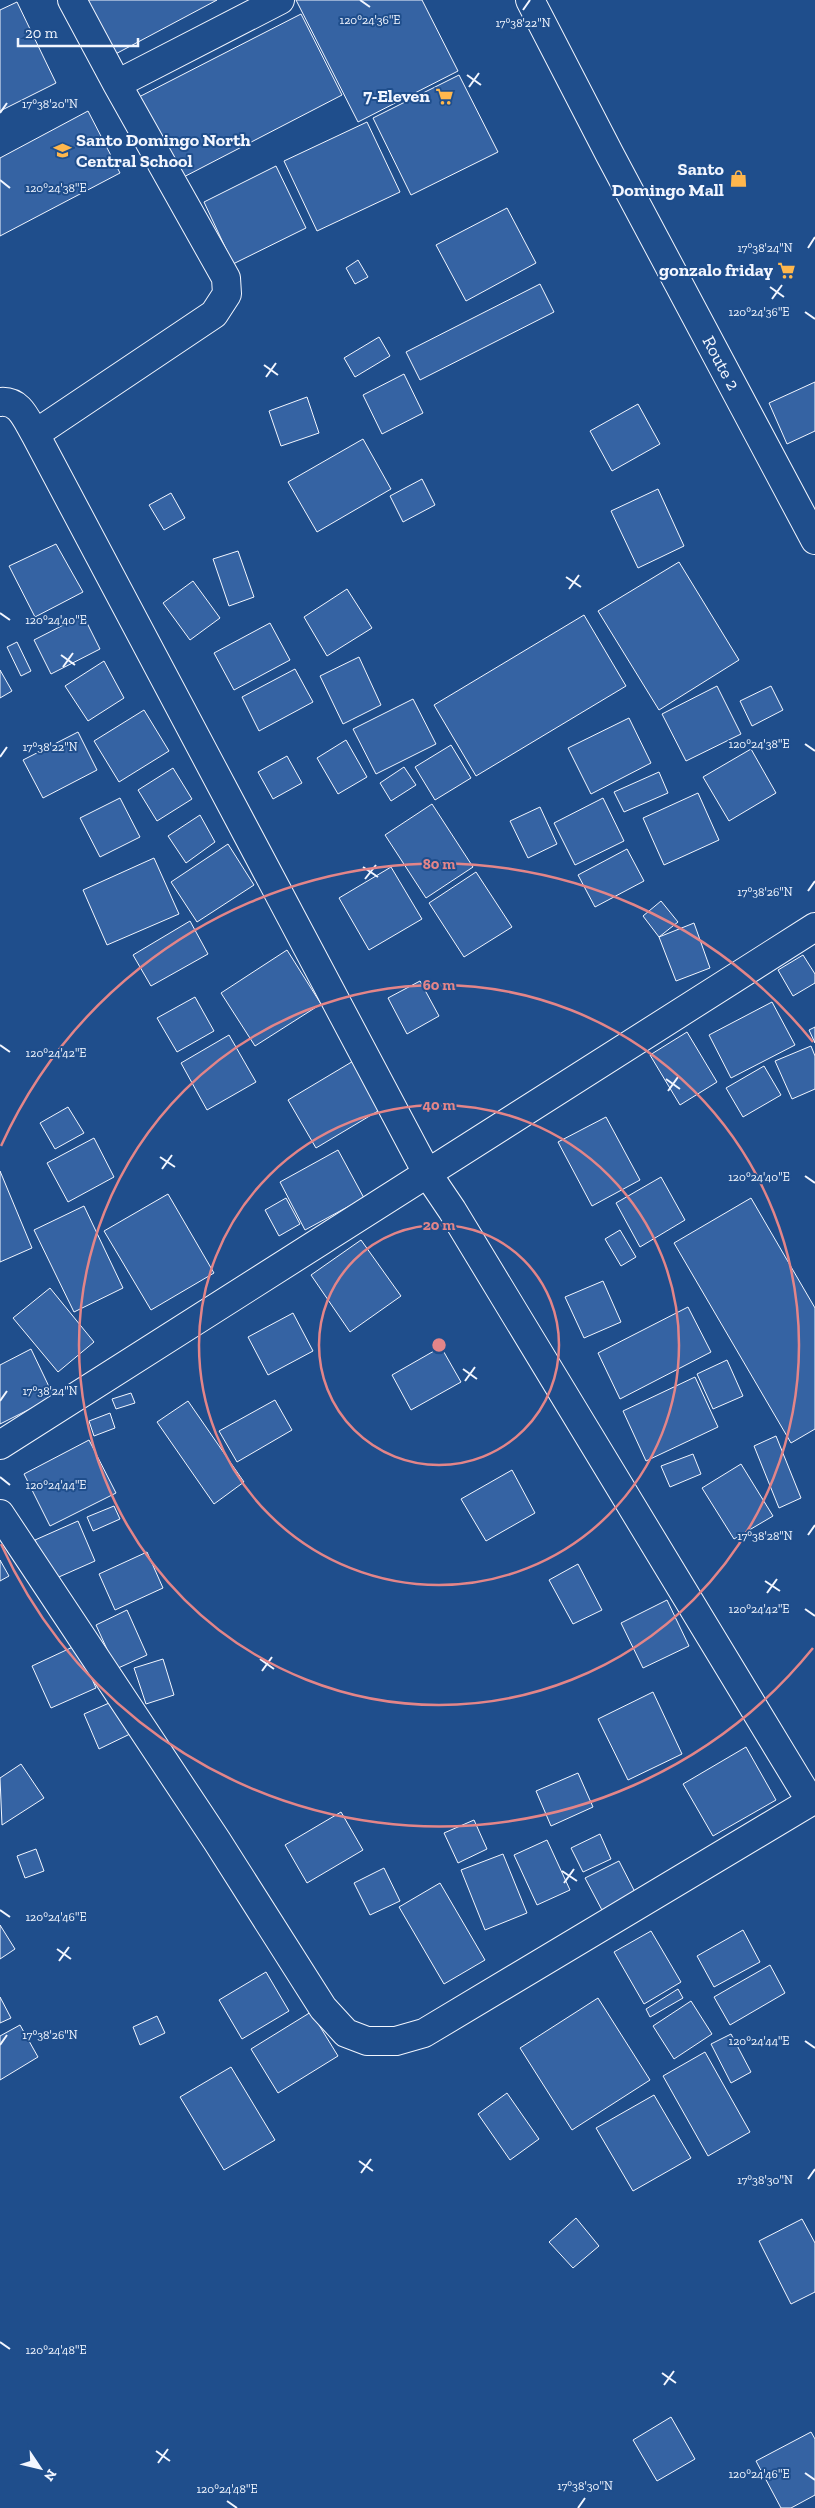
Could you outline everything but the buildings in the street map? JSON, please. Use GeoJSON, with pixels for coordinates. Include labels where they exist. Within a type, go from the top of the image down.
{"type":"FeatureCollection","features":[{"type":"Feature","properties":{"kind":"main road"},"geometry":{"type":"LineString","coordinates":[[35,434],[214,314],[226,294],[226,278],[72,0]]}},
{"type":"Feature","properties":{"kind":"main road"},"geometry":{"type":"LineString","coordinates":[[117,84],[280,0]]}},
{"type":"Feature","properties":{"kind":"main road","name":"Route 2"},"geometry":{"type":"LineString","coordinates":[[530,0],[608,153],[815,540]]}},
{"type":"Feature","properties":{"kind":"main road"},"geometry":{"type":"LineString","coordinates":[[0,402],[8,401],[18,406],[35,434],[427,1173],[452,1210],[813,1800],[424,2033],[396,2042],[367,2041],[346,2033],[323,2008],[217,1840],[0,1514]]}},
{"type":"Feature","properties":{"kind":"main road"},"geometry":{"type":"LineString","coordinates":[[0,1444],[815,927]]}},
{"type":"Feature","properties":{"kind":"place","name":"7-Eleven"},"geometry":{"type":"Point","coordinates":[444,96]}},
{"type":"Feature","properties":{"kind":"place","name":"Santo Domingo North Central School"},"geometry":{"type":"Point","coordinates":[62,150]}},
{"type":"Feature","properties":{"kind":"place","name":"Santo Domingo Mall"},"geometry":{"type":"Point","coordinates":[738,179]}},
{"type":"Feature","properties":{"kind":"place","name":"gonzalo friday"},"geometry":{"type":"Point","coordinates":[787,270]}}]}
